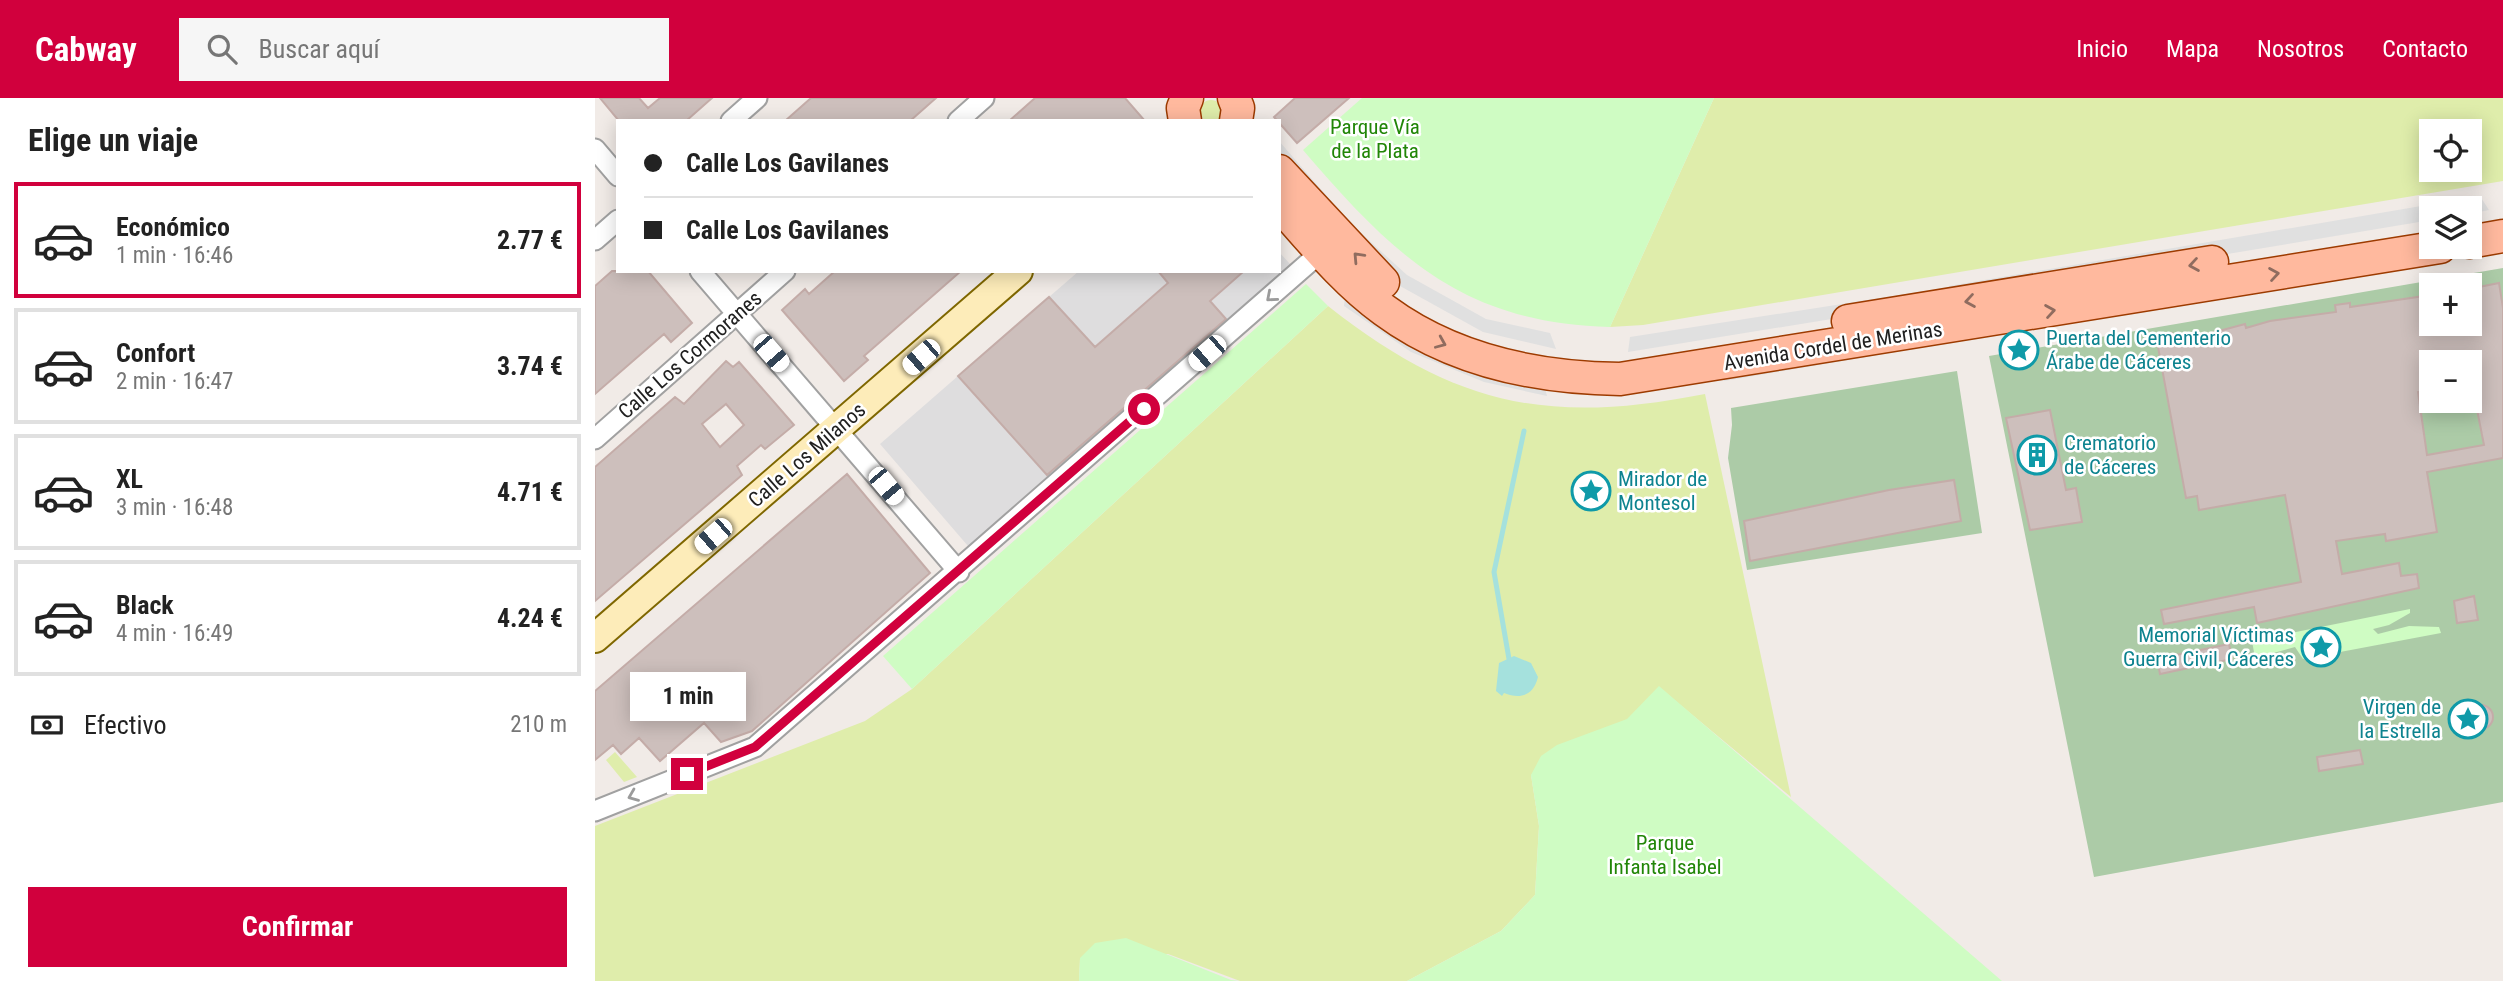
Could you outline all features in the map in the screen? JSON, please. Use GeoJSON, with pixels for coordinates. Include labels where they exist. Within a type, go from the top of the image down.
{"type":"FeatureCollection","features":[{"type":"Feature","properties":{"kind":"main road","name":"Avenida Cordel de Merinas"},"geometry":{"type":"LineString","coordinates":[[1281,173],[1365,265],[1394,292],[1435,318],[1515,347],[1572,357],[1619,359],[2419,228]]}},
{"type":"Feature","properties":{"kind":"main road","name":"Avenida Cordel de Merinas"},"geometry":{"type":"LineString","coordinates":[[1281,206],[1321,252],[1383,310],[1427,338],[1511,368],[1570,378],[1620,379],[2419,250]]}},
{"type":"Feature","properties":{"kind":"main road"},"geometry":{"type":"LineString","coordinates":[[2482,218],[2503,216]]}},
{"type":"Feature","properties":{"kind":"main road"},"geometry":{"type":"LineString","coordinates":[[2482,240],[2503,236]]}},
{"type":"Feature","properties":{"kind":"street"},"geometry":{"type":"LineString","coordinates":[[733,119],[757,98]]}},
{"type":"Feature","properties":{"kind":"street"},"geometry":{"type":"LineString","coordinates":[[960,119],[984,98]]}},
{"type":"Feature","properties":{"kind":"street"},"geometry":{"type":"LineString","coordinates":[[595,149],[616,174]]}},
{"type":"Feature","properties":{"kind":"street"},"geometry":{"type":"LineString","coordinates":[[595,240],[616,222]]}},
{"type":"Feature","properties":{"kind":"street"},"geometry":{"type":"LineString","coordinates":[[595,811],[755,747],[959,572],[1321,252]]}},
{"type":"Feature","properties":{"kind":"street"},"geometry":{"type":"LineString","coordinates":[[702,273],[959,572]]}},
{"type":"Feature","properties":{"kind":"street","name":"Calle Los Cormoranes"},"geometry":{"type":"LineString","coordinates":[[595,439],[783,273]]}},
{"type":"Feature","properties":{"kind":"street","name":"Calle Los Milanos"},"geometry":{"type":"LineString","coordinates":[[595,638],[1016,273]]}},
{"type":"Feature","properties":{"kind":"shaded area"},"geometry":{"type":"Polygon","coordinates":[[[1281,143],[1351,224],[1407,275],[1486,319],[1550,333],[1556,349],[1483,332],[1400,286],[1370,264],[1281,166],[1281,143]]]}},
{"type":"Feature","properties":{"kind":"shaded area"},"geometry":{"type":"Polygon","coordinates":[[[2482,199],[2489,210],[2482,211],[2482,199]]]}},
{"type":"Feature","properties":{"kind":"shaded area"},"geometry":{"type":"Polygon","coordinates":[[[2419,206],[2419,222],[1946,301],[1949,286],[2419,206]]]}},
{"type":"Feature","properties":{"kind":"shaded area"},"geometry":{"type":"Polygon","coordinates":[[[1281,254],[1291,265],[1227,320],[1186,273],[1225,287],[1242,273],[1281,273],[1281,254]]]}},
{"type":"Feature","properties":{"kind":"shaded area"},"geometry":{"type":"Polygon","coordinates":[[[1077,273],[1180,273],[1153,296],[1197,346],[968,546],[880,444],[958,376],[1003,426],[1048,388],[1094,347],[1049,297],[1077,273]]]}},
{"type":"Feature","properties":{"kind":"shaded area"},"geometry":{"type":"Polygon","coordinates":[[[1346,286],[1543,381],[1547,396],[1484,382],[1411,352],[1344,306],[1346,286]]]}},
{"type":"Feature","properties":{"kind":"shaded area"},"geometry":{"type":"Polygon","coordinates":[[[1925,291],[1936,302],[1628,352],[1630,337],[1925,291]]]}},
{"type":"Feature","properties":{"kind":"shaded area"},"geometry":{"type":"Polygon","coordinates":[[[1936,337],[1937,345],[1724,381],[1722,373],[1936,337]]]}},
{"type":"Feature","properties":{"kind":"green space","name":"Parque Vía de la Plata"},"geometry":{"type":"Polygon","coordinates":[[[1362,98],[1714,98],[1610,327],[1558,323],[1512,313],[1472,297],[1435,277],[1401,252],[1336,188],[1303,150],[1362,98]]]}},
{"type":"Feature","properties":{"kind":"green space"},"geometry":{"type":"Polygon","coordinates":[[[1714,98],[2503,98],[2503,181],[1643,325],[1610,327],[1714,98]]]}},
{"type":"Feature","properties":{"kind":"green space"},"geometry":{"type":"Polygon","coordinates":[[[1207,100],[1215,100],[1222,107],[1219,119],[1203,119],[1200,115],[1200,107],[1207,100]]]}},
{"type":"Feature","properties":{"kind":"green space"},"geometry":{"type":"Polygon","coordinates":[[[2503,268],[2503,802],[2094,877],[1989,356],[2419,282],[2419,336],[2482,336],[2482,273],[2474,273],[2503,268]]]}},
{"type":"Feature","properties":{"kind":"green space"},"geometry":{"type":"Polygon","coordinates":[[[1306,284],[1328,306],[912,689],[883,656],[1306,284]]]}},
{"type":"Feature","properties":{"kind":"green space"},"geometry":{"type":"Polygon","coordinates":[[[1328,306],[1374,340],[1418,366],[1462,386],[1505,399],[1550,406],[1598,407],[1649,403],[1705,394],[1791,797],[1660,688],[1653,709],[1531,775],[1539,826],[1535,895],[1501,931],[1407,981],[1240,981],[1168,954],[1080,959],[1079,981],[595,981],[595,826],[865,721],[912,689],[1328,306]]]}},
{"type":"Feature","properties":{"kind":"green space"},"geometry":{"type":"Polygon","coordinates":[[[1957,371],[1982,533],[1747,570],[1728,458],[1731,408],[1957,371]]]}},
{"type":"Feature","properties":{"kind":"green space"},"geometry":{"type":"Polygon","coordinates":[[[2410,609],[2410,613],[2389,625],[2373,629],[2378,634],[2409,626],[2439,627],[2441,633],[2303,659],[2295,647],[2255,658],[2252,641],[2410,609]]]}},
{"type":"Feature","properties":{"kind":"green space","name":"Parque Infanta Isabel"},"geometry":{"type":"Polygon","coordinates":[[[1659,686],[2002,981],[1407,981],[1501,931],[1535,895],[1539,826],[1531,775],[1541,756],[1557,745],[1627,719],[1659,686]]]}},
{"type":"Feature","properties":{"kind":"green space"},"geometry":{"type":"Polygon","coordinates":[[[615,752],[637,777],[624,782],[606,760],[615,752]]]}},
{"type":"Feature","properties":{"kind":"green space"},"geometry":{"type":"Polygon","coordinates":[[[1126,938],[1231,980],[1240,981],[1079,981],[1080,958],[1095,943],[1126,938]]]}},
{"type":"Feature","properties":{"kind":"water"},"geometry":{"type":"Polygon","coordinates":[[[1514,656],[1531,663],[1538,677],[1536,684],[1525,695],[1504,693],[1502,696],[1496,691],[1499,663],[1514,656]]]}},
{"type":"Feature","properties":{"kind":"building"},"geometry":{"type":"Polygon","coordinates":[[[600,98],[639,98],[648,108],[660,98],[712,98],[688,119],[617,119],[600,98]]]}},
{"type":"Feature","properties":{"kind":"building"},"geometry":{"type":"Polygon","coordinates":[[[811,98],[936,98],[912,119],[787,119],[811,98]]]}},
{"type":"Feature","properties":{"kind":"building"},"geometry":{"type":"Polygon","coordinates":[[[1035,98],[1125,98],[1143,119],[1011,119],[1035,98]]]}},
{"type":"Feature","properties":{"kind":"building"},"geometry":{"type":"Polygon","coordinates":[[[1295,98],[1349,98],[1297,143],[1281,125],[1281,119],[1274,117],[1295,98]]]}},
{"type":"Feature","properties":{"kind":"building"},"geometry":{"type":"Polygon","coordinates":[[[612,271],[650,273],[692,323],[671,342],[664,334],[595,394],[595,286],[612,271]]]}},
{"type":"Feature","properties":{"kind":"building"},"geometry":{"type":"Polygon","coordinates":[[[833,273],[959,273],[864,356],[868,360],[844,381],[782,310],[805,289],[809,294],[833,273]]]}},
{"type":"Feature","properties":{"kind":"building"},"geometry":{"type":"Polygon","coordinates":[[[1160,273],[1242,273],[1210,301],[1226,319],[1047,475],[958,376],[1049,297],[1095,347],[1168,283],[1160,273]]]}},
{"type":"Feature","properties":{"kind":"building"},"geometry":{"type":"Polygon","coordinates":[[[2499,283],[2503,308],[2503,458],[2427,472],[2437,532],[2386,541],[2385,534],[2336,541],[2342,574],[2399,563],[2401,576],[2417,574],[2419,588],[2257,623],[2254,607],[2164,624],[2161,610],[2301,582],[2285,495],[2199,510],[2197,496],[2186,498],[2156,336],[2172,333],[2174,339],[2190,334],[2204,335],[2245,324],[2246,328],[2270,321],[2336,312],[2335,305],[2350,303],[2350,307],[2419,297],[2419,336],[2482,336],[2482,286],[2499,283]]]}},
{"type":"Feature","properties":{"kind":"building"},"geometry":{"type":"Polygon","coordinates":[[[726,361],[733,367],[739,362],[794,425],[765,449],[761,445],[737,466],[742,475],[595,601],[595,467],[675,397],[684,404],[726,361]],[[726,404],[702,424],[720,447],[744,425],[726,404]]]}},
{"type":"Feature","properties":{"kind":"building","name":"Crematorio de Cáceres"},"geometry":{"type":"Polygon","coordinates":[[[2050,410],[2066,490],[2076,488],[2082,522],[2030,530],[2006,418],[2050,410]]]}},
{"type":"Feature","properties":{"kind":"building"},"geometry":{"type":"Polygon","coordinates":[[[847,474],[930,573],[752,731],[721,742],[704,723],[660,761],[639,738],[621,754],[613,745],[595,760],[595,691],[847,474]]]}},
{"type":"Feature","properties":{"kind":"building"},"geometry":{"type":"Polygon","coordinates":[[[1954,480],[1961,521],[1750,561],[1744,521],[1889,490],[1954,480]]]}},
{"type":"Feature","properties":{"kind":"building"},"geometry":{"type":"Polygon","coordinates":[[[2474,596],[2478,620],[2457,623],[2454,601],[2474,596]]]}},
{"type":"Feature","properties":{"kind":"building"},"geometry":{"type":"Polygon","coordinates":[[[2229,644],[2232,659],[2160,674],[2157,659],[2229,644]]]}},
{"type":"Feature","properties":{"kind":"building"},"geometry":{"type":"Polygon","coordinates":[[[2481,705],[2490,708],[2493,717],[2490,726],[2481,729],[2472,726],[2469,717],[2472,708],[2481,705]]]}},
{"type":"Feature","properties":{"kind":"building"},"geometry":{"type":"Polygon","coordinates":[[[2360,750],[2363,764],[2319,771],[2317,757],[2360,750]]]}},
{"type":"Feature","properties":{"kind":"waterway"},"geometry":{"type":"LineString","coordinates":[[1509,659],[1494,572],[1524,431]]}},
{"type":"Feature","properties":{"kind":"place","name":"Puerta del Cementerio Árabe de Cáceres"},"geometry":{"type":"Point","coordinates":[2019,350]}},
{"type":"Feature","properties":{"kind":"place","name":"Crematorio de Cáceres"},"geometry":{"type":"Point","coordinates":[2037,455]}},
{"type":"Feature","properties":{"kind":"place","name":"Mirador de Montesol"},"geometry":{"type":"Point","coordinates":[1591,491]}},
{"type":"Feature","properties":{"kind":"place","name":"Memorial Víctimas Guerra Civil, Cáceres"},"geometry":{"type":"Point","coordinates":[2321,647]}},
{"type":"Feature","properties":{"kind":"place","name":"Virgen de la Estrella"},"geometry":{"type":"Point","coordinates":[2468,719]}},
{"type":"Feature","properties":{"kind":"route"},"geometry":{"type":"LineString","coordinates":[[687,774],[755,747],[1144,409]]}}]}
